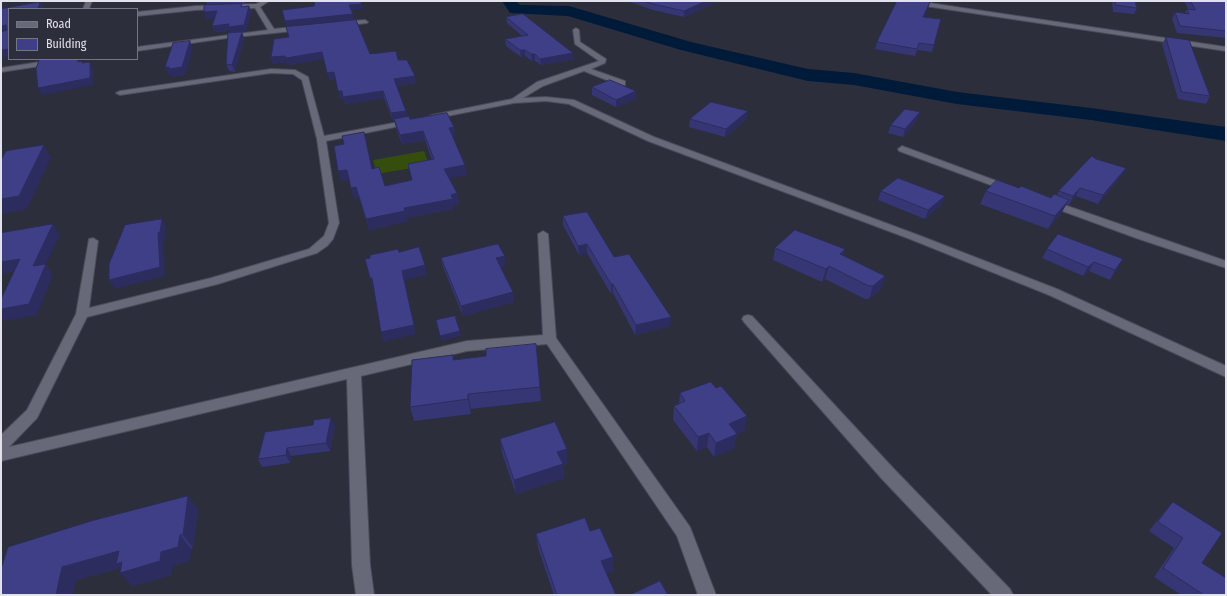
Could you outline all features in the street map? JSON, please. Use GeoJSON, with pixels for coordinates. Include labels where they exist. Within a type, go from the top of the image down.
{"type":"FeatureCollection","features":[{"type":"Feature","properties":{"kind":"street"},"geometry":{"type":"LineString","coordinates":[[138,14],[196,8],[257,6],[266,1]]}},
{"type":"Feature","properties":{"kind":"street"},"geometry":{"type":"LineString","coordinates":[[905,1],[1226,49]]}},
{"type":"Feature","properties":{"kind":"street"},"geometry":{"type":"LineString","coordinates":[[257,6],[272,31]]}},
{"type":"Feature","properties":{"kind":"street"},"geometry":{"type":"LineString","coordinates":[[334,25],[365,22]]}},
{"type":"Feature","properties":{"kind":"street"},"geometry":{"type":"LineString","coordinates":[[138,50],[311,27]]}},
{"type":"Feature","properties":{"kind":"street"},"geometry":{"type":"LineString","coordinates":[[514,101],[540,84],[603,62],[603,59],[577,43],[576,30]]}},
{"type":"Feature","properties":{"kind":"street"},"geometry":{"type":"LineString","coordinates":[[1,70],[66,60]]}},
{"type":"Feature","properties":{"kind":"street"},"geometry":{"type":"LineString","coordinates":[[583,68],[622,83]]}},
{"type":"Feature","properties":{"kind":"street"},"geometry":{"type":"LineString","coordinates":[[82,314],[214,281],[313,251],[329,237],[334,223],[321,139],[305,79],[295,72],[271,71],[120,93]]}},
{"type":"Feature","properties":{"kind":"street"},"geometry":{"type":"LineString","coordinates":[[321,139],[514,101],[546,99],[572,102],[651,139],[914,237],[1053,292],[1226,372]]}},
{"type":"Feature","properties":{"kind":"street"},"geometry":{"type":"LineString","coordinates":[[902,149],[1018,192]]}},
{"type":"Feature","properties":{"kind":"street"},"geometry":{"type":"LineString","coordinates":[[1040,200],[1147,239],[1226,265]]}},
{"type":"Feature","properties":{"kind":"street"},"geometry":{"type":"LineString","coordinates":[[543,234],[550,339],[684,532],[707,595]]}},
{"type":"Feature","properties":{"kind":"street"},"geometry":{"type":"LineString","coordinates":[[1,445],[32,414],[82,314],[93,241]]}},
{"type":"Feature","properties":{"kind":"street"},"geometry":{"type":"LineString","coordinates":[[748,319],[888,474],[1004,595]]}},
{"type":"Feature","properties":{"kind":"street"},"geometry":{"type":"LineString","coordinates":[[1,456],[467,346],[550,339]]}},
{"type":"Feature","properties":{"kind":"street"},"geometry":{"type":"LineString","coordinates":[[354,372],[361,565],[365,595]]}},
{"type":"Feature","properties":{"kind":"green space"},"geometry":{"type":"Polygon","coordinates":[[[424,151],[429,165],[377,174],[373,160],[424,151]]]}},
{"type":"Feature","properties":{"kind":"building"},"geometry":{"type":"Polygon","coordinates":[[[315,1],[360,1],[362,4],[349,5],[353,14],[285,21],[282,10],[314,6],[315,1]]]}},
{"type":"Feature","properties":{"kind":"building"},"geometry":{"type":"Polygon","coordinates":[[[644,1],[706,1],[684,11],[644,1]]]}},
{"type":"Feature","properties":{"kind":"building"},"geometry":{"type":"Polygon","coordinates":[[[897,1],[930,2],[923,17],[941,19],[934,45],[919,43],[917,49],[877,42],[897,1]]]}},
{"type":"Feature","properties":{"kind":"building"},"geometry":{"type":"Polygon","coordinates":[[[1115,1],[1135,1],[1137,8],[1116,5],[1115,1]]]}},
{"type":"Feature","properties":{"kind":"building"},"geometry":{"type":"Polygon","coordinates":[[[1191,1],[1226,1],[1226,31],[1180,26],[1175,12],[1189,14],[1187,9],[1195,10],[1191,1]]]}},
{"type":"Feature","properties":{"kind":"building"},"geometry":{"type":"Polygon","coordinates":[[[40,2],[38,8],[8,8],[8,49],[1,50],[1,32],[7,30],[6,25],[1,26],[1,9],[40,2]]]}},
{"type":"Feature","properties":{"kind":"building"},"geometry":{"type":"Polygon","coordinates":[[[242,4],[241,7],[249,6],[244,25],[228,27],[229,24],[212,26],[217,11],[204,12],[204,5],[242,4]]]}},
{"type":"Feature","properties":{"kind":"building"},"geometry":{"type":"Polygon","coordinates":[[[523,14],[573,53],[540,59],[535,54],[531,54],[525,50],[520,50],[505,39],[528,35],[506,17],[523,14]]]}},
{"type":"Feature","properties":{"kind":"building"},"geometry":{"type":"Polygon","coordinates":[[[356,20],[370,54],[396,51],[398,60],[407,60],[415,76],[394,79],[406,111],[391,113],[383,91],[343,97],[342,91],[338,91],[334,72],[327,73],[322,52],[286,58],[285,56],[271,57],[274,39],[289,37],[286,27],[356,20]]]}},
{"type":"Feature","properties":{"kind":"building"},"geometry":{"type":"Polygon","coordinates":[[[242,32],[232,65],[226,64],[228,33],[242,32]]]}},
{"type":"Feature","properties":{"kind":"building"},"geometry":{"type":"Polygon","coordinates":[[[1166,37],[1189,40],[1210,96],[1182,92],[1166,37]]]}},
{"type":"Feature","properties":{"kind":"building"},"geometry":{"type":"Polygon","coordinates":[[[190,41],[182,67],[169,69],[169,67],[165,67],[173,43],[190,41]]]}},
{"type":"Feature","properties":{"kind":"building"},"geometry":{"type":"Polygon","coordinates":[[[39,60],[78,60],[78,62],[82,61],[82,63],[90,62],[90,78],[38,88],[36,69],[39,60]]]}},
{"type":"Feature","properties":{"kind":"building"},"geometry":{"type":"Polygon","coordinates":[[[610,80],[636,91],[616,100],[592,87],[610,80]]]}},
{"type":"Feature","properties":{"kind":"building"},"geometry":{"type":"Polygon","coordinates":[[[711,102],[748,111],[726,129],[690,119],[711,102]]]}},
{"type":"Feature","properties":{"kind":"building"},"geometry":{"type":"Polygon","coordinates":[[[905,109],[920,112],[905,129],[891,125],[905,109]]]}},
{"type":"Feature","properties":{"kind":"building"},"geometry":{"type":"Polygon","coordinates":[[[447,113],[454,127],[449,128],[465,165],[444,169],[457,193],[451,195],[453,199],[404,208],[405,211],[366,219],[356,187],[351,188],[347,170],[338,171],[334,146],[344,144],[342,136],[364,132],[372,169],[379,167],[385,186],[412,180],[408,164],[434,159],[423,131],[400,135],[394,119],[409,116],[410,119],[447,113]]]}},
{"type":"Feature","properties":{"kind":"building"},"geometry":{"type":"Polygon","coordinates":[[[44,145],[19,196],[1,199],[1,160],[6,151],[44,145]]]}},
{"type":"Feature","properties":{"kind":"building"},"geometry":{"type":"Polygon","coordinates":[[[1092,156],[1096,159],[1126,168],[1103,195],[1080,188],[1073,196],[1059,191],[1092,156]]]}},
{"type":"Feature","properties":{"kind":"building"},"geometry":{"type":"Polygon","coordinates":[[[898,178],[945,196],[928,210],[881,191],[898,178]]]}},
{"type":"Feature","properties":{"kind":"building"},"geometry":{"type":"Polygon","coordinates":[[[997,180],[1019,188],[1021,186],[1051,198],[1054,194],[1069,200],[1055,216],[986,191],[997,180]]]}},
{"type":"Feature","properties":{"kind":"building"},"geometry":{"type":"Polygon","coordinates":[[[587,212],[614,257],[629,254],[671,317],[636,325],[613,284],[611,284],[587,244],[578,246],[563,216],[587,212]]]}},
{"type":"Feature","properties":{"kind":"building"},"geometry":{"type":"Polygon","coordinates":[[[162,219],[160,232],[158,233],[160,267],[109,280],[109,264],[125,225],[162,219]]]}},
{"type":"Feature","properties":{"kind":"building"},"geometry":{"type":"Polygon","coordinates":[[[53,224],[33,266],[46,264],[29,304],[1,309],[1,299],[20,259],[1,262],[1,233],[53,224]]]}},
{"type":"Feature","properties":{"kind":"building"},"geometry":{"type":"Polygon","coordinates":[[[795,230],[845,249],[840,254],[885,276],[873,286],[869,286],[829,266],[826,269],[775,248],[795,230]]]}},
{"type":"Feature","properties":{"kind":"building"},"geometry":{"type":"Polygon","coordinates":[[[1058,234],[1123,259],[1115,270],[1094,262],[1088,267],[1047,249],[1058,234]]]}},
{"type":"Feature","properties":{"kind":"building"},"geometry":{"type":"Polygon","coordinates":[[[498,244],[505,256],[496,258],[513,292],[461,306],[441,258],[498,244]]]}},
{"type":"Feature","properties":{"kind":"building"},"geometry":{"type":"Polygon","coordinates":[[[419,247],[425,265],[402,271],[414,325],[381,332],[372,278],[370,278],[365,259],[370,258],[370,255],[398,249],[399,252],[419,247]]]}},
{"type":"Feature","properties":{"kind":"building"},"geometry":{"type":"Polygon","coordinates":[[[455,316],[460,331],[440,336],[436,320],[455,316]]]}},
{"type":"Feature","properties":{"kind":"building"},"geometry":{"type":"Polygon","coordinates":[[[536,344],[540,387],[468,394],[468,399],[410,407],[412,360],[453,355],[453,360],[486,356],[486,349],[536,344]]]}},
{"type":"Feature","properties":{"kind":"building"},"geometry":{"type":"Polygon","coordinates":[[[711,382],[716,388],[721,386],[747,416],[729,424],[737,434],[716,443],[709,433],[698,437],[674,406],[685,401],[680,393],[711,382]]]}},
{"type":"Feature","properties":{"kind":"building"},"geometry":{"type":"Polygon","coordinates":[[[331,418],[326,443],[287,448],[286,455],[258,459],[265,432],[313,425],[314,420],[331,418]]]}},
{"type":"Feature","properties":{"kind":"building"},"geometry":{"type":"Polygon","coordinates":[[[555,422],[567,449],[557,452],[563,464],[514,480],[500,439],[555,422]]]}},
{"type":"Feature","properties":{"kind":"building"},"geometry":{"type":"Polygon","coordinates":[[[188,496],[183,535],[180,535],[178,547],[161,552],[160,561],[120,573],[122,562],[116,564],[119,551],[62,567],[56,595],[1,595],[1,566],[8,547],[91,521],[188,496]]]}},
{"type":"Feature","properties":{"kind":"building"},"geometry":{"type":"Polygon","coordinates":[[[1173,502],[1222,533],[1202,563],[1226,578],[1226,595],[1204,595],[1163,568],[1183,538],[1158,522],[1173,502]]]}},
{"type":"Feature","properties":{"kind":"building"},"geometry":{"type":"Polygon","coordinates":[[[585,518],[590,531],[600,528],[613,557],[601,561],[616,595],[557,595],[536,534],[585,518]]]}},
{"type":"Feature","properties":{"kind":"building"},"geometry":{"type":"Polygon","coordinates":[[[660,581],[668,595],[630,595],[660,581]]]}},
{"type":"Feature","properties":{"kind":"waterway"},"geometry":{"type":"LineString","coordinates":[[509,1],[515,10],[569,11],[687,46],[808,75],[854,79],[957,98],[1091,114],[1226,134]]}}]}
